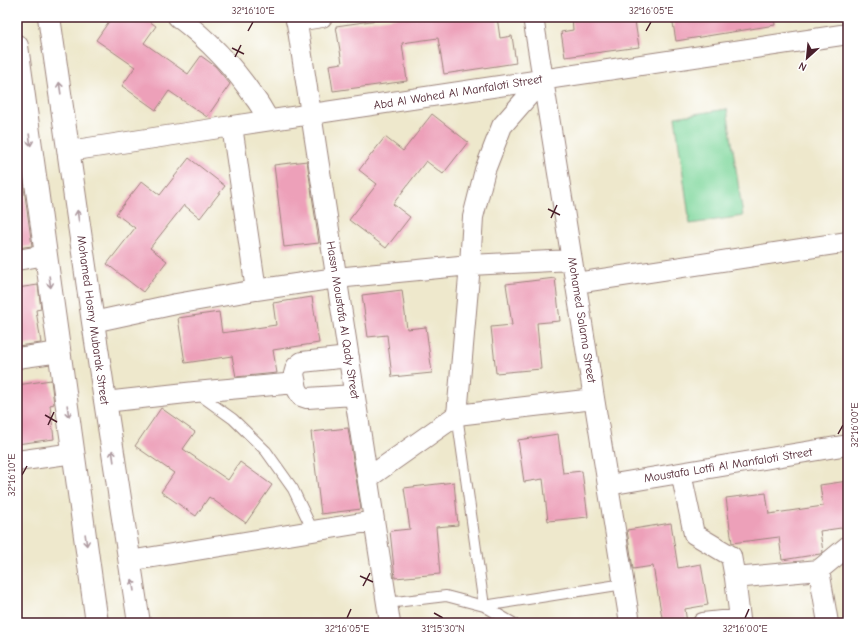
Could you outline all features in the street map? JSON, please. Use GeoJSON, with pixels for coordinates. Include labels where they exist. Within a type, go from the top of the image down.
{"type":"FeatureCollection","features":[{"type":"Feature","properties":{"kind":"street","name":"Mohamed Hosny Mubarak Street"},"geometry":{"type":"LineString","coordinates":[[49,17],[93,322],[139,623]]}},
{"type":"Feature","properties":{"kind":"street"},"geometry":{"type":"LineString","coordinates":[[178,17],[207,42],[232,68],[254,96],[269,120]]}},
{"type":"Feature","properties":{"kind":"street"},"geometry":{"type":"LineString","coordinates":[[296,19],[322,17]]}},
{"type":"Feature","properties":{"kind":"street","name":"Mohamed Salama Street"},"geometry":{"type":"LineString","coordinates":[[533,17],[630,623]]}},
{"type":"Feature","properties":{"kind":"street","name":"Hassn Moustafa Al Qady Street"},"geometry":{"type":"LineString","coordinates":[[296,19],[390,623]]}},
{"type":"Feature","properties":{"kind":"street","name":"Abd Al Wahed Al Manfaloti Street"},"geometry":{"type":"LineString","coordinates":[[69,151],[848,34]]}},
{"type":"Feature","properties":{"kind":"street"},"geometry":{"type":"LineString","coordinates":[[17,46],[97,623]]}},
{"type":"Feature","properties":{"kind":"street"},"geometry":{"type":"LineString","coordinates":[[457,415],[473,217],[484,170],[502,126],[543,80]]}},
{"type":"Feature","properties":{"kind":"street"},"geometry":{"type":"LineString","coordinates":[[232,126],[256,290]]}},
{"type":"Feature","properties":{"kind":"street"},"geometry":{"type":"LineString","coordinates":[[576,283],[848,242]]}},
{"type":"Feature","properties":{"kind":"street"},"geometry":{"type":"LineString","coordinates":[[17,260],[46,255]]}},
{"type":"Feature","properties":{"kind":"street"},"geometry":{"type":"LineString","coordinates":[[93,322],[176,304],[336,278],[470,265],[572,260]]}},
{"type":"Feature","properties":{"kind":"street"},"geometry":{"type":"LineString","coordinates":[[17,358],[60,352]]}},
{"type":"Feature","properties":{"kind":"street"},"geometry":{"type":"LineString","coordinates":[[349,357],[302,362],[296,367],[294,374],[297,389],[301,396],[307,398],[354,395]]}},
{"type":"Feature","properties":{"kind":"street"},"geometry":{"type":"LineString","coordinates":[[105,402],[296,383]]}},
{"type":"Feature","properties":{"kind":"street"},"geometry":{"type":"LineString","coordinates":[[368,478],[457,415],[594,399]]}},
{"type":"Feature","properties":{"kind":"street","name":"Moustafa Lotfi Al Manfaloti Street"},"geometry":{"type":"LineString","coordinates":[[608,484],[848,445]]}},
{"type":"Feature","properties":{"kind":"street"},"geometry":{"type":"LineString","coordinates":[[17,461],[74,453]]}},
{"type":"Feature","properties":{"kind":"street"},"geometry":{"type":"LineString","coordinates":[[681,473],[694,534],[731,556],[735,578],[740,619],[703,623]]}},
{"type":"Feature","properties":{"kind":"street"},"geometry":{"type":"LineString","coordinates":[[129,561],[374,521]]}},
{"type":"Feature","properties":{"kind":"street"},"geometry":{"type":"LineString","coordinates":[[735,578],[819,570],[848,546]]}},
{"type":"Feature","properties":{"kind":"street"},"geometry":{"type":"LineString","coordinates":[[819,570],[828,623]]}},
{"type":"Feature","properties":{"kind":"lane"},"geometry":{"type":"LineString","coordinates":[[195,392],[233,419],[266,451],[293,489],[313,531]]}},
{"type":"Feature","properties":{"kind":"lane"},"geometry":{"type":"LineString","coordinates":[[457,415],[484,606]]}},
{"type":"Feature","properties":{"kind":"lane"},"geometry":{"type":"LineString","coordinates":[[484,606],[624,584]]}},
{"type":"Feature","properties":{"kind":"lane"},"geometry":{"type":"LineString","coordinates":[[387,603],[446,596],[484,606],[513,623]]}},
{"type":"Feature","properties":{"kind":"green space"},"geometry":{"type":"Polygon","coordinates":[[[727,109],[743,216],[690,224],[675,117],[727,109]]]}},
{"type":"Feature","properties":{"kind":"building"},"geometry":{"type":"Polygon","coordinates":[[[112,17],[143,17],[156,26],[144,43],[188,74],[201,56],[215,66],[230,84],[207,117],[169,91],[156,110],[122,86],[135,67],[96,40],[112,17]]]}},
{"type":"Feature","properties":{"kind":"building"},"geometry":{"type":"Polygon","coordinates":[[[399,17],[497,17],[500,38],[512,36],[516,63],[444,74],[438,38],[402,43],[407,81],[333,91],[329,65],[342,63],[336,26],[399,17]]]}},
{"type":"Feature","properties":{"kind":"building"},"geometry":{"type":"Polygon","coordinates":[[[572,17],[632,17],[633,22],[635,21],[639,47],[565,57],[561,32],[573,30],[572,17]]]}},
{"type":"Feature","properties":{"kind":"building"},"geometry":{"type":"Polygon","coordinates":[[[672,17],[774,17],[775,25],[676,41],[672,17]]]}},
{"type":"Feature","properties":{"kind":"building"},"geometry":{"type":"Polygon","coordinates":[[[432,114],[468,142],[443,174],[426,161],[393,204],[410,217],[386,248],[349,220],[377,184],[359,170],[385,137],[403,151],[432,114]]]}},
{"type":"Feature","properties":{"kind":"building"},"geometry":{"type":"Polygon","coordinates":[[[17,137],[32,246],[17,248],[17,137]]]}},
{"type":"Feature","properties":{"kind":"building"},"geometry":{"type":"Polygon","coordinates":[[[189,158],[225,186],[200,218],[184,205],[150,248],[167,261],[143,292],[107,264],[135,228],[116,214],[142,181],[160,195],[189,158]]]}},
{"type":"Feature","properties":{"kind":"building"},"geometry":{"type":"Polygon","coordinates":[[[307,161],[319,243],[284,247],[274,165],[307,161]]]}},
{"type":"Feature","properties":{"kind":"building"},"geometry":{"type":"Polygon","coordinates":[[[555,278],[560,321],[537,323],[541,369],[496,373],[491,327],[512,325],[506,284],[555,278]]]}},
{"type":"Feature","properties":{"kind":"building"},"geometry":{"type":"Polygon","coordinates":[[[38,285],[41,309],[36,310],[41,343],[17,346],[17,288],[38,285]]]}},
{"type":"Feature","properties":{"kind":"building"},"geometry":{"type":"Polygon","coordinates":[[[402,290],[407,329],[426,327],[432,373],[392,377],[387,335],[368,337],[362,295],[402,290]]]}},
{"type":"Feature","properties":{"kind":"building"},"geometry":{"type":"Polygon","coordinates":[[[312,297],[319,343],[273,350],[277,373],[236,377],[232,356],[185,363],[178,318],[219,312],[222,333],[276,325],[273,303],[312,297]]]}},
{"type":"Feature","properties":{"kind":"building"},"geometry":{"type":"Polygon","coordinates":[[[51,380],[54,404],[50,405],[54,439],[17,444],[17,385],[51,380]]]}},
{"type":"Feature","properties":{"kind":"building"},"geometry":{"type":"Polygon","coordinates":[[[161,408],[195,432],[183,449],[228,480],[240,462],[272,485],[246,523],[209,497],[196,516],[161,492],[174,473],[135,446],[161,408]]]}},
{"type":"Feature","properties":{"kind":"building"},"geometry":{"type":"Polygon","coordinates":[[[348,428],[361,509],[321,514],[311,432],[348,428]]]}},
{"type":"Feature","properties":{"kind":"building"},"geometry":{"type":"Polygon","coordinates":[[[558,434],[563,473],[582,471],[588,517],[548,521],[543,479],[524,482],[518,440],[558,434]]]}},
{"type":"Feature","properties":{"kind":"building"},"geometry":{"type":"Polygon","coordinates":[[[848,481],[848,527],[820,531],[823,552],[820,554],[782,560],[779,537],[732,543],[726,498],[766,493],[769,514],[823,506],[820,485],[848,481]]]}},
{"type":"Feature","properties":{"kind":"building"},"geometry":{"type":"Polygon","coordinates":[[[454,482],[458,525],[436,527],[440,574],[395,578],[390,531],[410,529],[404,488],[454,482]]]}},
{"type":"Feature","properties":{"kind":"building"},"geometry":{"type":"Polygon","coordinates":[[[671,523],[678,568],[701,564],[708,605],[685,609],[687,623],[663,623],[653,566],[633,569],[627,530],[671,523]]]}}]}
